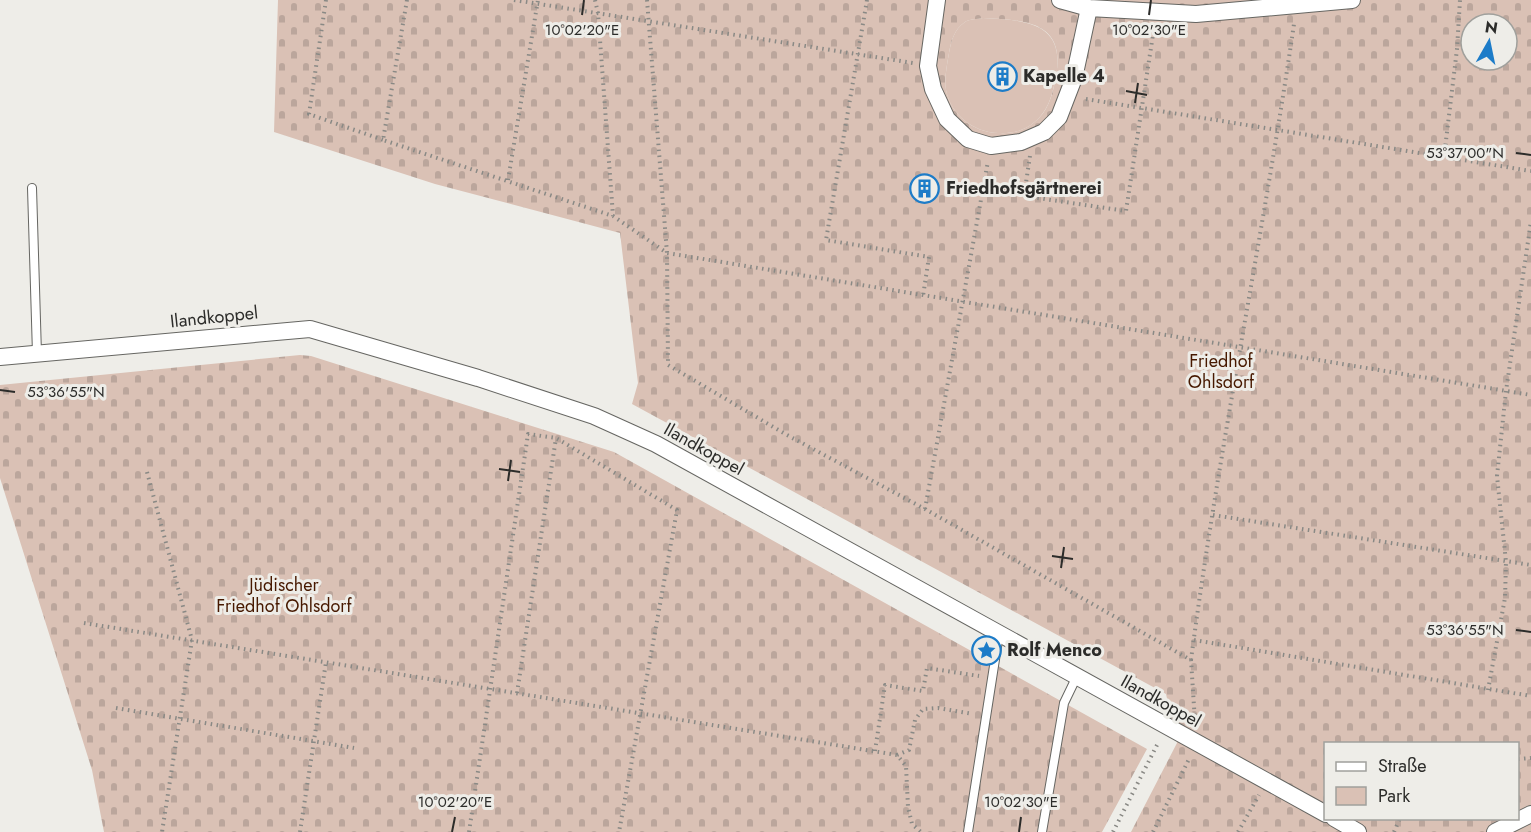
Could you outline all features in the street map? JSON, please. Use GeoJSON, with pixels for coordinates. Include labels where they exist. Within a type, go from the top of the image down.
{"type":"FeatureCollection","features":[{"type":"Feature","properties":{"kind":"street"},"geometry":{"type":"LineString","coordinates":[[936,0],[928,66],[933,89],[947,119],[968,139],[991,146],[1021,142],[1033,137],[1044,132],[1059,117],[1074,78],[1089,8]]}},
{"type":"Feature","properties":{"kind":"street"},"geometry":{"type":"LineString","coordinates":[[1060,0],[1089,8],[1196,14],[1352,0]]}},
{"type":"Feature","properties":{"kind":"street","name":"Ilandkoppel"},"geometry":{"type":"LineString","coordinates":[[0,357],[293,329],[324,331],[489,382],[620,426],[1324,813]]}},
{"type":"Feature","properties":{"kind":"street"},"geometry":{"type":"LineString","coordinates":[[1495,832],[1531,814]]}},
{"type":"Feature","properties":{"kind":"street"},"geometry":{"type":"LineString","coordinates":[[1336,820],[1358,832]]}},
{"type":"Feature","properties":{"kind":"lane"},"geometry":{"type":"LineString","coordinates":[[32,188],[37,354]]}},
{"type":"Feature","properties":{"kind":"lane"},"geometry":{"type":"LineString","coordinates":[[968,832],[999,634]]}},
{"type":"Feature","properties":{"kind":"lane"},"geometry":{"type":"LineString","coordinates":[[1042,832],[1064,703],[1077,676]]}},
{"type":"Feature","properties":{"kind":"path"},"geometry":{"type":"LineString","coordinates":[[326,0],[309,114],[614,216],[667,254],[1531,395]]}},
{"type":"Feature","properties":{"kind":"path"},"geometry":{"type":"LineString","coordinates":[[383,140],[407,0]]}},
{"type":"Feature","properties":{"kind":"path"},"geometry":{"type":"LineString","coordinates":[[514,0],[538,2],[650,23],[928,66]]}},
{"type":"Feature","properties":{"kind":"path"},"geometry":{"type":"LineString","coordinates":[[595,0],[598,13],[614,216]]}},
{"type":"Feature","properties":{"kind":"path"},"geometry":{"type":"LineString","coordinates":[[647,0],[667,254],[668,365],[787,435],[926,509],[1191,660]]}},
{"type":"Feature","properties":{"kind":"path"},"geometry":{"type":"LineString","coordinates":[[867,0],[826,240],[929,257],[923,296]]}},
{"type":"Feature","properties":{"kind":"path"},"geometry":{"type":"LineString","coordinates":[[1444,157],[1457,49],[1460,0]]}},
{"type":"Feature","properties":{"kind":"path"},"geometry":{"type":"LineString","coordinates":[[508,180],[538,2]]}},
{"type":"Feature","properties":{"kind":"path"},"geometry":{"type":"LineString","coordinates":[[1153,832],[1197,743],[1191,660],[1213,515],[1279,130],[1297,5]]}},
{"type":"Feature","properties":{"kind":"path"},"geometry":{"type":"LineString","coordinates":[[1033,137],[1024,196],[1126,211],[1157,13]]}},
{"type":"Feature","properties":{"kind":"path"},"geometry":{"type":"LineString","coordinates":[[1067,96],[1531,171]]}},
{"type":"Feature","properties":{"kind":"path"},"geometry":{"type":"LineString","coordinates":[[926,509],[991,146]]}},
{"type":"Feature","properties":{"kind":"path"},"geometry":{"type":"LineString","coordinates":[[1488,690],[1505,598],[1506,562],[1497,476],[1506,391],[1531,221]]}},
{"type":"Feature","properties":{"kind":"path"},"geometry":{"type":"LineString","coordinates":[[469,832],[528,434],[556,438],[677,510],[619,832]]}},
{"type":"Feature","properties":{"kind":"path"},"geometry":{"type":"LineString","coordinates":[[517,693],[556,438]]}},
{"type":"Feature","properties":{"kind":"path"},"geometry":{"type":"LineString","coordinates":[[147,472],[192,640],[162,832]]}},
{"type":"Feature","properties":{"kind":"path"},"geometry":{"type":"LineString","coordinates":[[1213,515],[1531,565]]}},
{"type":"Feature","properties":{"kind":"path"},"geometry":{"type":"LineString","coordinates":[[84,623],[897,755],[909,750],[915,720],[923,709],[938,708],[985,716]]}},
{"type":"Feature","properties":{"kind":"path"},"geometry":{"type":"LineString","coordinates":[[1194,640],[1531,696]]}},
{"type":"Feature","properties":{"kind":"path"},"geometry":{"type":"LineString","coordinates":[[300,832],[326,662]]}},
{"type":"Feature","properties":{"kind":"path"},"geometry":{"type":"LineString","coordinates":[[875,751],[885,686],[923,692],[927,668],[991,678]]}},
{"type":"Feature","properties":{"kind":"path"},"geometry":{"type":"LineString","coordinates":[[116,708],[354,747]]}},
{"type":"Feature","properties":{"kind":"path"},"geometry":{"type":"LineString","coordinates":[[1113,832],[1166,727]]}},
{"type":"Feature","properties":{"kind":"path"},"geometry":{"type":"LineString","coordinates":[[897,755],[906,766],[908,807],[912,824],[921,832]]}},
{"type":"Feature","properties":{"kind":"path"},"geometry":{"type":"LineString","coordinates":[[1238,832],[1266,782]]}},
{"type":"Feature","properties":{"kind":"green space","name":"Friedhof Ohlsdorf"},"geometry":{"type":"Polygon","coordinates":[[[278,0],[1531,0],[1531,832],[1131,832],[1177,743],[1166,694],[632,404],[638,383],[620,233],[435,184],[274,132],[278,0]],[[981,18],[965,22],[958,28],[950,49],[946,77],[949,99],[965,121],[989,132],[1009,133],[1030,126],[1039,118],[1048,104],[1056,76],[1055,44],[1049,34],[1028,23],[981,18]]]}},
{"type":"Feature","properties":{"kind":"green space"},"geometry":{"type":"Polygon","coordinates":[[[983,18],[1027,23],[1048,34],[1055,44],[1056,76],[1048,103],[1039,118],[1030,126],[1020,130],[998,133],[972,126],[958,114],[946,90],[950,49],[958,28],[965,22],[983,18]]]}},
{"type":"Feature","properties":{"kind":"green space","name":"Jüdischer Friedhof Ohlsdorf"},"geometry":{"type":"Polygon","coordinates":[[[300,355],[311,356],[614,452],[1147,749],[1102,832],[104,832],[92,770],[0,478],[0,385],[300,355]]]}},
{"type":"Feature","properties":{"kind":"place","name":"Kapelle 4"},"geometry":{"type":"Point","coordinates":[1002,76]}},
{"type":"Feature","properties":{"kind":"place","name":"Friedhofsgärtnerei"},"geometry":{"type":"Point","coordinates":[925,188]}},
{"type":"Feature","properties":{"kind":"place","name":"Rolf Menco"},"geometry":{"type":"Point","coordinates":[986,650]}}]}
